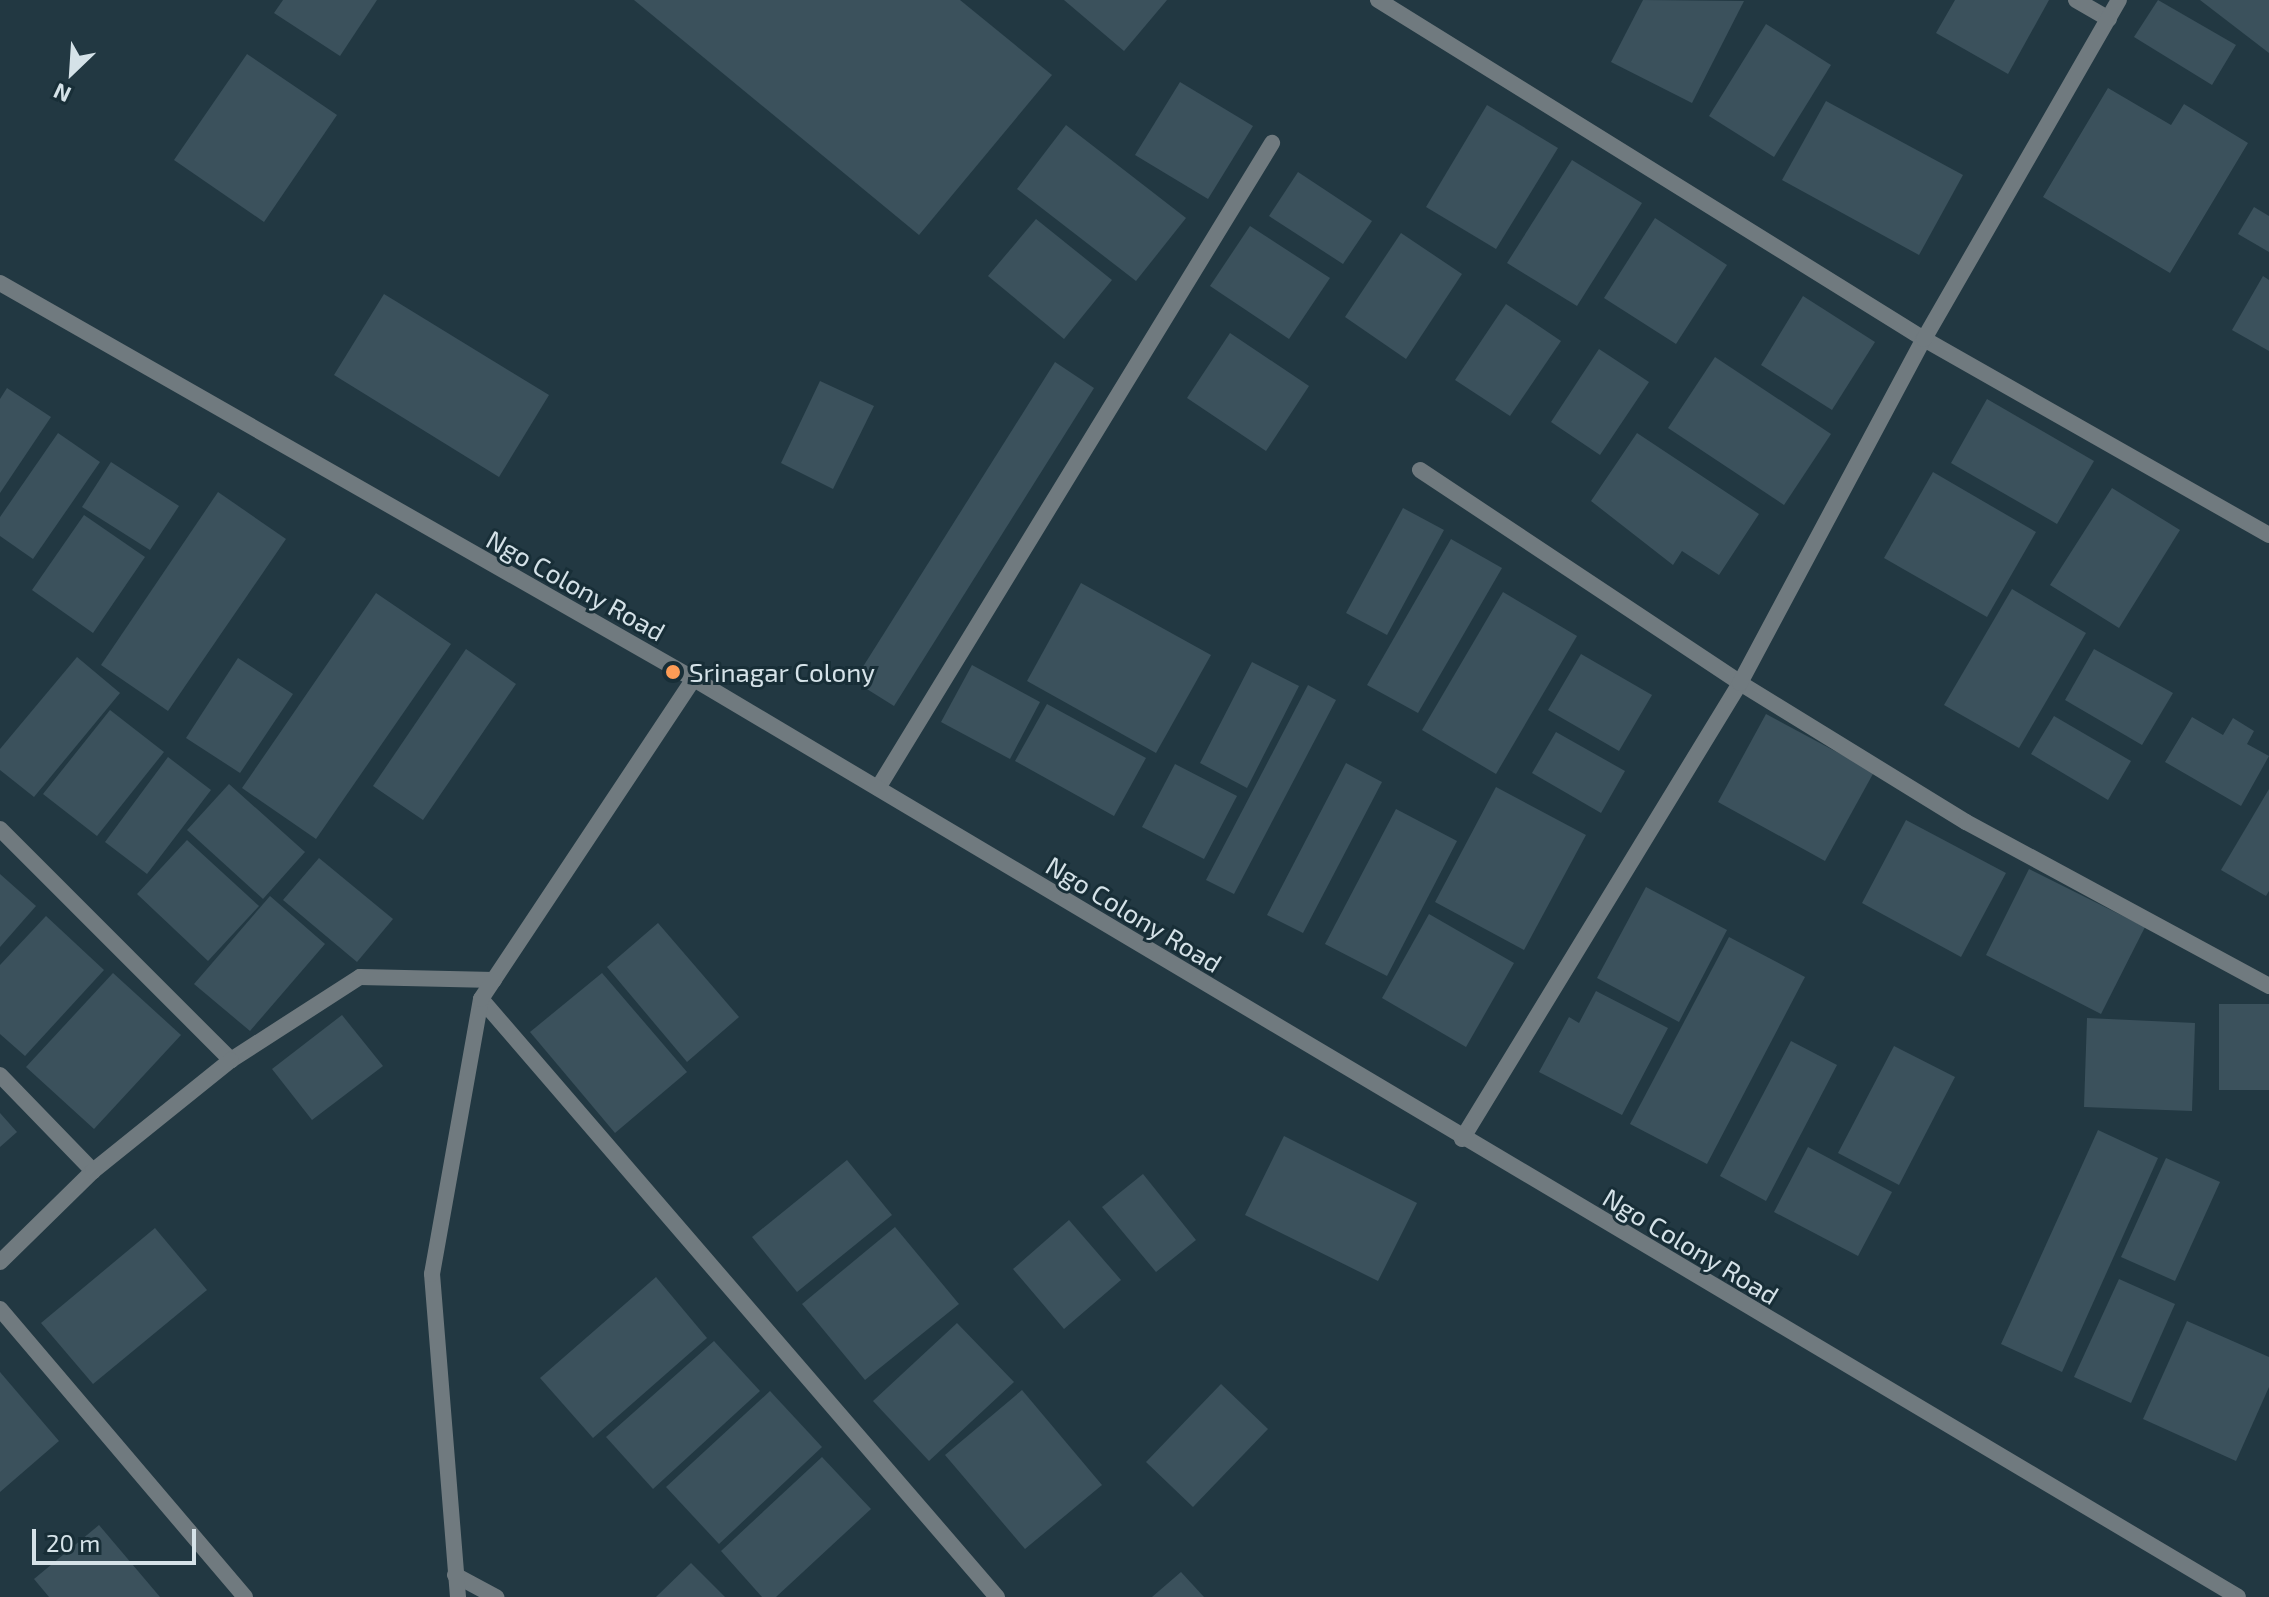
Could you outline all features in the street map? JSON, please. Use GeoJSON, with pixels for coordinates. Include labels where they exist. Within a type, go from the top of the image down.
{"type":"FeatureCollection","features":[{"type":"Feature","properties":{"kind":"street"},"geometry":{"type":"LineString","coordinates":[[1378,0],[1924,339],[2266,527]]}},
{"type":"Feature","properties":{"kind":"street"},"geometry":{"type":"LineString","coordinates":[[2076,0],[2109,19]]}},
{"type":"Feature","properties":{"kind":"street"},"geometry":{"type":"LineString","coordinates":[[1462,1139],[1740,683],[1924,339],[2119,0]]}},
{"type":"Feature","properties":{"kind":"street"},"geometry":{"type":"LineString","coordinates":[[878,788],[1272,143]]}},
{"type":"Feature","properties":{"kind":"street","name":"Ngo Colony Road"},"geometry":{"type":"LineString","coordinates":[[0,283],[694,679],[1462,1139],[2238,1597]]}},
{"type":"Feature","properties":{"kind":"street"},"geometry":{"type":"LineString","coordinates":[[1420,470],[1740,683],[1966,822],[2269,986]]}},
{"type":"Feature","properties":{"kind":"street"},"geometry":{"type":"LineString","coordinates":[[458,1597],[432,1274],[481,999],[694,679]]}},
{"type":"Feature","properties":{"kind":"street"},"geometry":{"type":"LineString","coordinates":[[0,829],[231,1060]]}},
{"type":"Feature","properties":{"kind":"street"},"geometry":{"type":"LineString","coordinates":[[0,1262],[93,1171],[231,1060],[360,977],[494,980]]}},
{"type":"Feature","properties":{"kind":"street"},"geometry":{"type":"LineString","coordinates":[[481,999],[997,1597]]}},
{"type":"Feature","properties":{"kind":"street"},"geometry":{"type":"LineString","coordinates":[[0,1075],[93,1171]]}},
{"type":"Feature","properties":{"kind":"street"},"geometry":{"type":"LineString","coordinates":[[0,1309],[245,1597]]}},
{"type":"Feature","properties":{"kind":"street"},"geometry":{"type":"LineString","coordinates":[[455,1575],[496,1597]]}},
{"type":"Feature","properties":{"kind":"building"},"geometry":{"type":"Polygon","coordinates":[[[283,0],[377,0],[340,56],[274,13],[283,0]]]}},
{"type":"Feature","properties":{"kind":"building"},"geometry":{"type":"Polygon","coordinates":[[[634,0],[960,0],[1052,75],[919,235],[634,0]]]}},
{"type":"Feature","properties":{"kind":"building"},"geometry":{"type":"Polygon","coordinates":[[[1064,0],[1167,0],[1124,51],[1064,0]]]}},
{"type":"Feature","properties":{"kind":"building"},"geometry":{"type":"Polygon","coordinates":[[[1643,0],[1744,1],[1692,103],[1611,62],[1643,0]]]}},
{"type":"Feature","properties":{"kind":"building"},"geometry":{"type":"Polygon","coordinates":[[[1955,0],[2049,0],[2008,74],[1936,33],[1955,0]]]}},
{"type":"Feature","properties":{"kind":"building"},"geometry":{"type":"Polygon","coordinates":[[[2158,0],[2236,45],[2212,85],[2134,37],[2158,0]]]}},
{"type":"Feature","properties":{"kind":"building"},"geometry":{"type":"Polygon","coordinates":[[[2200,0],[2269,0],[2269,53],[2200,0]]]}},
{"type":"Feature","properties":{"kind":"building"},"geometry":{"type":"Polygon","coordinates":[[[1766,24],[1831,65],[1774,157],[1709,116],[1766,24]]]}},
{"type":"Feature","properties":{"kind":"building"},"geometry":{"type":"Polygon","coordinates":[[[247,54],[337,115],[264,222],[174,160],[247,54]]]}},
{"type":"Feature","properties":{"kind":"building"},"geometry":{"type":"Polygon","coordinates":[[[1180,82],[1253,126],[1208,199],[1135,155],[1180,82]]]}},
{"type":"Feature","properties":{"kind":"building"},"geometry":{"type":"Polygon","coordinates":[[[2108,88],[2171,125],[2184,104],[2248,143],[2170,273],[2043,197],[2108,88]]]}},
{"type":"Feature","properties":{"kind":"building"},"geometry":{"type":"Polygon","coordinates":[[[1826,101],[1963,175],[1919,255],[1782,180],[1826,101]]]}},
{"type":"Feature","properties":{"kind":"building"},"geometry":{"type":"Polygon","coordinates":[[[1487,105],[1558,148],[1496,249],[1426,207],[1487,105]]]}},
{"type":"Feature","properties":{"kind":"building"},"geometry":{"type":"Polygon","coordinates":[[[1066,125],[1186,218],[1136,281],[1017,189],[1066,125]]]}},
{"type":"Feature","properties":{"kind":"building"},"geometry":{"type":"Polygon","coordinates":[[[1572,160],[1642,203],[1577,306],[1507,263],[1572,160]]]}},
{"type":"Feature","properties":{"kind":"building"},"geometry":{"type":"Polygon","coordinates":[[[1298,172],[1372,221],[1343,264],[1269,216],[1298,172]]]}},
{"type":"Feature","properties":{"kind":"building"},"geometry":{"type":"Polygon","coordinates":[[[2254,207],[2269,216],[2269,252],[2238,234],[2254,207]]]}},
{"type":"Feature","properties":{"kind":"building"},"geometry":{"type":"Polygon","coordinates":[[[1655,218],[1727,265],[1676,344],[1604,298],[1655,218]]]}},
{"type":"Feature","properties":{"kind":"building"},"geometry":{"type":"Polygon","coordinates":[[[1036,219],[1112,280],[1064,339],[988,276],[1036,219]]]}},
{"type":"Feature","properties":{"kind":"building"},"geometry":{"type":"Polygon","coordinates":[[[1250,226],[1330,278],[1289,339],[1210,286],[1250,226]]]}},
{"type":"Feature","properties":{"kind":"building"},"geometry":{"type":"Polygon","coordinates":[[[1401,233],[1462,274],[1406,359],[1345,317],[1401,233]]]}},
{"type":"Feature","properties":{"kind":"building"},"geometry":{"type":"Polygon","coordinates":[[[2263,276],[2269,280],[2269,351],[2232,330],[2263,276]]]}},
{"type":"Feature","properties":{"kind":"building"},"geometry":{"type":"Polygon","coordinates":[[[384,294],[549,395],[499,477],[334,375],[384,294]]]}},
{"type":"Feature","properties":{"kind":"building"},"geometry":{"type":"Polygon","coordinates":[[[1803,296],[1875,342],[1832,410],[1761,365],[1803,296]]]}},
{"type":"Feature","properties":{"kind":"building"},"geometry":{"type":"Polygon","coordinates":[[[1506,304],[1561,341],[1510,416],[1455,380],[1506,304]]]}},
{"type":"Feature","properties":{"kind":"building"},"geometry":{"type":"Polygon","coordinates":[[[1230,333],[1309,386],[1266,451],[1187,398],[1230,333]]]}},
{"type":"Feature","properties":{"kind":"building"},"geometry":{"type":"Polygon","coordinates":[[[1599,349],[1649,382],[1600,455],[1551,422],[1599,349]]]}},
{"type":"Feature","properties":{"kind":"building"},"geometry":{"type":"Polygon","coordinates":[[[1715,357],[1831,434],[1784,505],[1668,428],[1715,357]]]}},
{"type":"Feature","properties":{"kind":"building"},"geometry":{"type":"Polygon","coordinates":[[[1055,362],[1094,388],[894,706],[854,681],[1055,362]]]}},
{"type":"Feature","properties":{"kind":"building"},"geometry":{"type":"Polygon","coordinates":[[[820,381],[874,406],[833,489],[781,463],[820,381]]]}},
{"type":"Feature","properties":{"kind":"building"},"geometry":{"type":"Polygon","coordinates":[[[7,388],[51,417],[0,493],[0,399],[7,388]]]}},
{"type":"Feature","properties":{"kind":"building"},"geometry":{"type":"Polygon","coordinates":[[[1987,399],[2094,461],[2057,524],[1951,463],[1987,399]]]}},
{"type":"Feature","properties":{"kind":"building"},"geometry":{"type":"Polygon","coordinates":[[[58,433],[100,462],[33,559],[0,536],[0,517],[58,433]]]}},
{"type":"Feature","properties":{"kind":"building"},"geometry":{"type":"Polygon","coordinates":[[[1637,433],[1759,514],[1719,575],[1682,551],[1673,565],[1591,501],[1637,433]]]}},
{"type":"Feature","properties":{"kind":"building"},"geometry":{"type":"Polygon","coordinates":[[[111,462],[179,506],[150,550],[82,507],[111,462]]]}},
{"type":"Feature","properties":{"kind":"building"},"geometry":{"type":"Polygon","coordinates":[[[1933,472],[2036,532],[1987,617],[1884,558],[1933,472]]]}},
{"type":"Feature","properties":{"kind":"building"},"geometry":{"type":"Polygon","coordinates":[[[2112,488],[2180,530],[2119,628],[2050,585],[2112,488]]]}},
{"type":"Feature","properties":{"kind":"building"},"geometry":{"type":"Polygon","coordinates":[[[218,492],[286,539],[168,711],[101,665],[218,492]]]}},
{"type":"Feature","properties":{"kind":"building"},"geometry":{"type":"Polygon","coordinates":[[[1403,508],[1444,530],[1387,635],[1346,613],[1403,508]]]}},
{"type":"Feature","properties":{"kind":"building"},"geometry":{"type":"Polygon","coordinates":[[[84,515],[145,557],[93,633],[32,590],[84,515]]]}},
{"type":"Feature","properties":{"kind":"building"},"geometry":{"type":"Polygon","coordinates":[[[1451,539],[1502,568],[1418,713],[1367,685],[1451,539]]]}},
{"type":"Feature","properties":{"kind":"building"},"geometry":{"type":"Polygon","coordinates":[[[1081,583],[1211,655],[1156,753],[1027,681],[1081,583]]]}},
{"type":"Feature","properties":{"kind":"building"},"geometry":{"type":"Polygon","coordinates":[[[2012,589],[2086,633],[2019,748],[1944,705],[2012,589]]]}},
{"type":"Feature","properties":{"kind":"building"},"geometry":{"type":"Polygon","coordinates":[[[1503,592],[1577,636],[1496,774],[1422,730],[1503,592]]]}},
{"type":"Feature","properties":{"kind":"building"},"geometry":{"type":"Polygon","coordinates":[[[376,593],[451,644],[316,839],[242,788],[376,593]]]}},
{"type":"Feature","properties":{"kind":"building"},"geometry":{"type":"Polygon","coordinates":[[[466,649],[516,684],[423,820],[373,786],[466,649]]]}},
{"type":"Feature","properties":{"kind":"building"},"geometry":{"type":"Polygon","coordinates":[[[2094,649],[2173,693],[2142,745],[2065,700],[2094,649]]]}},
{"type":"Feature","properties":{"kind":"building"},"geometry":{"type":"Polygon","coordinates":[[[1581,654],[1652,695],[1619,751],[1548,710],[1581,654]]]}},
{"type":"Feature","properties":{"kind":"building"},"geometry":{"type":"Polygon","coordinates":[[[77,657],[120,693],[34,797],[0,770],[0,749],[77,657]]]}},
{"type":"Feature","properties":{"kind":"building"},"geometry":{"type":"Polygon","coordinates":[[[238,658],[293,694],[240,773],[186,738],[238,658]]]}},
{"type":"Feature","properties":{"kind":"building"},"geometry":{"type":"Polygon","coordinates":[[[1252,662],[1299,686],[1247,788],[1200,763],[1252,662]]]}},
{"type":"Feature","properties":{"kind":"building"},"geometry":{"type":"Polygon","coordinates":[[[972,665],[1040,702],[1010,759],[941,722],[972,665]]]}},
{"type":"Feature","properties":{"kind":"building"},"geometry":{"type":"Polygon","coordinates":[[[1308,685],[1336,700],[1234,894],[1206,880],[1308,685]]]}},
{"type":"Feature","properties":{"kind":"building"},"geometry":{"type":"Polygon","coordinates":[[[1047,704],[1146,758],[1114,816],[1015,761],[1047,704]]]}},
{"type":"Feature","properties":{"kind":"building"},"geometry":{"type":"Polygon","coordinates":[[[110,710],[164,752],[97,836],[43,794],[110,710]]]}},
{"type":"Feature","properties":{"kind":"building"},"geometry":{"type":"Polygon","coordinates":[[[1766,714],[1874,772],[1825,861],[1718,802],[1766,714]]]}},
{"type":"Feature","properties":{"kind":"building"},"geometry":{"type":"Polygon","coordinates":[[[2054,716],[2131,761],[2108,800],[2031,754],[2054,716]]]}},
{"type":"Feature","properties":{"kind":"building"},"geometry":{"type":"Polygon","coordinates":[[[2192,717],[2223,735],[2233,718],[2254,731],[2247,744],[2269,756],[2241,806],[2165,762],[2192,717]]]}},
{"type":"Feature","properties":{"kind":"building"},"geometry":{"type":"Polygon","coordinates":[[[1556,732],[1625,771],[1601,813],[1532,773],[1556,732]]]}},
{"type":"Feature","properties":{"kind":"building"},"geometry":{"type":"Polygon","coordinates":[[[168,757],[211,790],[147,874],[105,842],[168,757]]]}},
{"type":"Feature","properties":{"kind":"building"},"geometry":{"type":"Polygon","coordinates":[[[1346,763],[1382,782],[1303,933],[1267,915],[1346,763]]]}},
{"type":"Feature","properties":{"kind":"building"},"geometry":{"type":"Polygon","coordinates":[[[1175,764],[1237,796],[1204,859],[1142,827],[1175,764]]]}},
{"type":"Feature","properties":{"kind":"building"},"geometry":{"type":"Polygon","coordinates":[[[229,784],[305,852],[263,899],[187,830],[229,784]]]}},
{"type":"Feature","properties":{"kind":"building"},"geometry":{"type":"Polygon","coordinates":[[[1496,787],[1586,835],[1524,950],[1435,902],[1496,787]]]}},
{"type":"Feature","properties":{"kind":"building"},"geometry":{"type":"Polygon","coordinates":[[[2269,789],[2269,891],[2266,896],[2221,870],[2269,789]]]}},
{"type":"Feature","properties":{"kind":"building"},"geometry":{"type":"Polygon","coordinates":[[[1396,809],[1457,841],[1387,976],[1325,944],[1396,809]]]}},
{"type":"Feature","properties":{"kind":"building"},"geometry":{"type":"Polygon","coordinates":[[[1906,820],[2006,873],[1961,957],[1862,903],[1906,820]]]}},
{"type":"Feature","properties":{"kind":"building"},"geometry":{"type":"Polygon","coordinates":[[[187,840],[259,906],[208,961],[137,894],[187,840]]]}},
{"type":"Feature","properties":{"kind":"building"},"geometry":{"type":"Polygon","coordinates":[[[319,858],[393,919],[357,962],[283,900],[319,858]]]}},
{"type":"Feature","properties":{"kind":"building"},"geometry":{"type":"Polygon","coordinates":[[[2029,869],[2145,927],[2101,1014],[1986,955],[2029,869]]]}},
{"type":"Feature","properties":{"kind":"building"},"geometry":{"type":"Polygon","coordinates":[[[0,874],[36,906],[0,947],[0,874]]]}},
{"type":"Feature","properties":{"kind":"building"},"geometry":{"type":"Polygon","coordinates":[[[1646,887],[1727,930],[1679,1022],[1597,978],[1646,887]]]}},
{"type":"Feature","properties":{"kind":"building"},"geometry":{"type":"Polygon","coordinates":[[[270,896],[325,944],[250,1031],[194,984],[270,896]]]}},
{"type":"Feature","properties":{"kind":"building"},"geometry":{"type":"Polygon","coordinates":[[[1429,914],[1514,963],[1466,1047],[1382,998],[1429,914]]]}},
{"type":"Feature","properties":{"kind":"building"},"geometry":{"type":"Polygon","coordinates":[[[46,916],[104,970],[25,1056],[0,1034],[0,965],[46,916]]]}},
{"type":"Feature","properties":{"kind":"building"},"geometry":{"type":"Polygon","coordinates":[[[658,923],[739,1017],[687,1062],[607,967],[658,923]]]}},
{"type":"Feature","properties":{"kind":"building"},"geometry":{"type":"Polygon","coordinates":[[[1729,937],[1805,977],[1707,1164],[1630,1124],[1729,937]]]}},
{"type":"Feature","properties":{"kind":"building"},"geometry":{"type":"Polygon","coordinates":[[[113,973],[181,1035],[94,1129],[26,1067],[113,973]]]}},
{"type":"Feature","properties":{"kind":"building"},"geometry":{"type":"Polygon","coordinates":[[[602,973],[687,1072],[615,1133],[530,1032],[602,973]]]}},
{"type":"Feature","properties":{"kind":"building"},"geometry":{"type":"Polygon","coordinates":[[[1596,991],[1668,1028],[1622,1115],[1539,1072],[1569,1017],[1579,1023],[1596,991]]]}},
{"type":"Feature","properties":{"kind":"building"},"geometry":{"type":"Polygon","coordinates":[[[2219,1004],[2269,1004],[2269,1090],[2219,1090],[2219,1004]]]}},
{"type":"Feature","properties":{"kind":"building"},"geometry":{"type":"Polygon","coordinates":[[[342,1015],[383,1066],[312,1120],[272,1069],[342,1015]]]}},
{"type":"Feature","properties":{"kind":"building"},"geometry":{"type":"Polygon","coordinates":[[[2087,1018],[2195,1023],[2192,1111],[2084,1107],[2087,1018]]]}},
{"type":"Feature","properties":{"kind":"building"},"geometry":{"type":"Polygon","coordinates":[[[1791,1041],[1837,1065],[1766,1201],[1720,1176],[1791,1041]]]}},
{"type":"Feature","properties":{"kind":"building"},"geometry":{"type":"Polygon","coordinates":[[[1894,1046],[1955,1077],[1899,1185],[1838,1153],[1894,1046]]]}},
{"type":"Feature","properties":{"kind":"building"},"geometry":{"type":"Polygon","coordinates":[[[0,1113],[17,1132],[0,1147],[0,1113]]]}},
{"type":"Feature","properties":{"kind":"building"},"geometry":{"type":"Polygon","coordinates":[[[2098,1130],[2158,1158],[2062,1372],[2001,1344],[2098,1130]]]}},
{"type":"Feature","properties":{"kind":"building"},"geometry":{"type":"Polygon","coordinates":[[[1284,1136],[1417,1203],[1378,1281],[1245,1215],[1284,1136]]]}},
{"type":"Feature","properties":{"kind":"building"},"geometry":{"type":"Polygon","coordinates":[[[1808,1147],[1892,1192],[1858,1256],[1774,1212],[1808,1147]]]}},
{"type":"Feature","properties":{"kind":"building"},"geometry":{"type":"Polygon","coordinates":[[[2166,1158],[2220,1182],[2175,1281],[2121,1257],[2166,1158]]]}},
{"type":"Feature","properties":{"kind":"building"},"geometry":{"type":"Polygon","coordinates":[[[847,1160],[892,1215],[797,1292],[752,1237],[847,1160]]]}},
{"type":"Feature","properties":{"kind":"building"},"geometry":{"type":"Polygon","coordinates":[[[1143,1174],[1196,1240],[1156,1272],[1102,1207],[1143,1174]]]}},
{"type":"Feature","properties":{"kind":"building"},"geometry":{"type":"Polygon","coordinates":[[[1069,1220],[1121,1280],[1064,1329],[1013,1269],[1069,1220]]]}},
{"type":"Feature","properties":{"kind":"building"},"geometry":{"type":"Polygon","coordinates":[[[895,1227],[959,1304],[865,1380],[802,1304],[895,1227]]]}},
{"type":"Feature","properties":{"kind":"building"},"geometry":{"type":"Polygon","coordinates":[[[155,1228],[207,1290],[93,1384],[41,1323],[155,1228]]]}},
{"type":"Feature","properties":{"kind":"building"},"geometry":{"type":"Polygon","coordinates":[[[656,1277],[707,1338],[593,1438],[540,1378],[656,1277]]]}},
{"type":"Feature","properties":{"kind":"building"},"geometry":{"type":"Polygon","coordinates":[[[2119,1279],[2175,1304],[2131,1403],[2074,1377],[2119,1279]]]}},
{"type":"Feature","properties":{"kind":"building"},"geometry":{"type":"Polygon","coordinates":[[[2187,1321],[2269,1357],[2269,1387],[2236,1461],[2143,1419],[2187,1321]]]}},
{"type":"Feature","properties":{"kind":"building"},"geometry":{"type":"Polygon","coordinates":[[[957,1323],[1014,1382],[929,1461],[873,1401],[957,1323]]]}},
{"type":"Feature","properties":{"kind":"building"},"geometry":{"type":"Polygon","coordinates":[[[714,1341],[760,1391],[653,1489],[606,1437],[714,1341]]]}},
{"type":"Feature","properties":{"kind":"building"},"geometry":{"type":"Polygon","coordinates":[[[0,1372],[59,1441],[0,1492],[0,1372]]]}},
{"type":"Feature","properties":{"kind":"building"},"geometry":{"type":"Polygon","coordinates":[[[1221,1384],[1268,1429],[1193,1507],[1146,1462],[1221,1384]]]}},
{"type":"Feature","properties":{"kind":"building"},"geometry":{"type":"Polygon","coordinates":[[[1022,1390],[1102,1485],[1025,1549],[945,1455],[1022,1390]]]}},
{"type":"Feature","properties":{"kind":"building"},"geometry":{"type":"Polygon","coordinates":[[[770,1391],[822,1447],[719,1544],[666,1487],[770,1391]]]}},
{"type":"Feature","properties":{"kind":"building"},"geometry":{"type":"Polygon","coordinates":[[[822,1457],[871,1509],[776,1597],[762,1597],[721,1551],[822,1457]]]}},
{"type":"Feature","properties":{"kind":"building"},"geometry":{"type":"Polygon","coordinates":[[[99,1525],[160,1597],[49,1597],[34,1579],[99,1525]]]}},
{"type":"Feature","properties":{"kind":"building"},"geometry":{"type":"Polygon","coordinates":[[[691,1563],[725,1597],[656,1597],[691,1563]]]}},
{"type":"Feature","properties":{"kind":"building"},"geometry":{"type":"Polygon","coordinates":[[[1181,1572],[1204,1597],[1152,1597],[1181,1572]]]}},
{"type":"Feature","properties":{"kind":"place","name":"Srinagar Colony"},"geometry":{"type":"Point","coordinates":[673,672]}}]}
